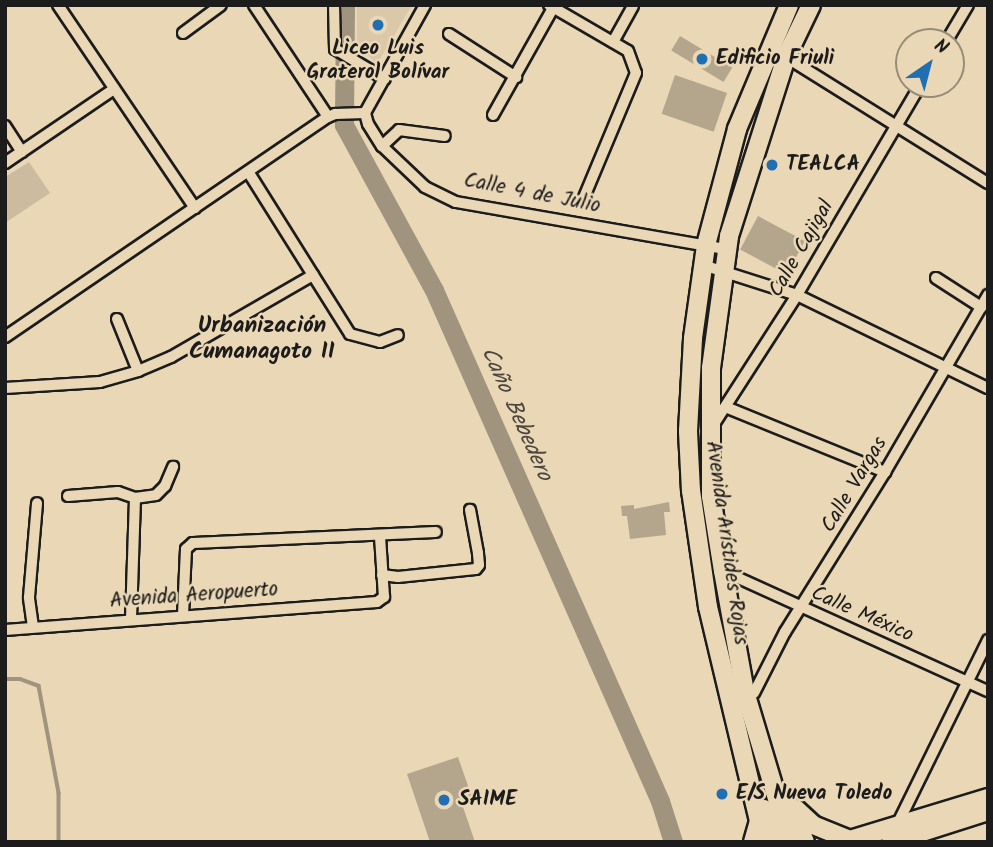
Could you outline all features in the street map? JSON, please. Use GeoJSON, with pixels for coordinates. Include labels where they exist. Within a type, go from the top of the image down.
{"type":"FeatureCollection","features":[{"type":"Feature","properties":{"kind":"main road","name":"Avenida Arístides Rojas"},"geometry":{"type":"LineString","coordinates":[[737,722],[708,607],[691,491],[688,418],[692,338],[706,245],[737,130],[789,5]]}},
{"type":"Feature","properties":{"kind":"main road","name":"Avenida Arístides Rojas"},"geometry":{"type":"LineString","coordinates":[[732,624],[711,496],[710,368],[726,249],[748,168],[786,57],[811,5]]}},
{"type":"Feature","properties":{"kind":"main road"},"geometry":{"type":"LineString","coordinates":[[732,624],[787,799],[804,842]]}},
{"type":"Feature","properties":{"kind":"main road"},"geometry":{"type":"LineString","coordinates":[[732,624],[745,692],[790,842]]}},
{"type":"Feature","properties":{"kind":"main road"},"geometry":{"type":"LineString","coordinates":[[737,722],[760,821],[753,842]]}},
{"type":"Feature","properties":{"kind":"main road"},"geometry":{"type":"LineString","coordinates":[[737,722],[774,842]]}},
{"type":"Feature","properties":{"kind":"main road"},"geometry":{"type":"LineString","coordinates":[[787,799],[813,825],[846,841],[988,797]]}},
{"type":"Feature","properties":{"kind":"main road"},"geometry":{"type":"LineString","coordinates":[[891,842],[988,811]]}},
{"type":"Feature","properties":{"kind":"street"},"geometry":{"type":"LineString","coordinates":[[58,5],[195,208]]}},
{"type":"Feature","properties":{"kind":"street"},"geometry":{"type":"LineString","coordinates":[[183,33],[221,5]]}},
{"type":"Feature","properties":{"kind":"street"},"geometry":{"type":"LineString","coordinates":[[254,5],[331,115]]}},
{"type":"Feature","properties":{"kind":"street"},"geometry":{"type":"LineString","coordinates":[[334,5],[335,49],[385,79]]}},
{"type":"Feature","properties":{"kind":"street"},"geometry":{"type":"LineString","coordinates":[[5,337],[331,115],[365,113],[425,5]]}},
{"type":"Feature","properties":{"kind":"street"},"geometry":{"type":"LineString","coordinates":[[954,28],[968,5]]}},
{"type":"Feature","properties":{"kind":"street"},"geometry":{"type":"LineString","coordinates":[[493,115],[516,77],[551,6],[628,51],[636,73],[583,200]]}},
{"type":"Feature","properties":{"kind":"street"},"geometry":{"type":"LineString","coordinates":[[613,42],[633,6]]}},
{"type":"Feature","properties":{"kind":"street"},"geometry":{"type":"LineString","coordinates":[[449,34],[516,77]]}},
{"type":"Feature","properties":{"kind":"street"},"geometry":{"type":"LineString","coordinates":[[786,57],[988,183]]}},
{"type":"Feature","properties":{"kind":"street"},"geometry":{"type":"LineString","coordinates":[[5,163],[114,89]]}},
{"type":"Feature","properties":{"kind":"street","name":"Calle Cajigal"},"geometry":{"type":"LineString","coordinates":[[710,429],[727,408],[797,295],[913,98]]}},
{"type":"Feature","properties":{"kind":"street","name":"Calle 4 de Julio"},"geometry":{"type":"LineString","coordinates":[[365,113],[368,124],[382,146],[425,187],[456,202],[726,249]]}},
{"type":"Feature","properties":{"kind":"street"},"geometry":{"type":"LineString","coordinates":[[5,126],[22,152]]}},
{"type":"Feature","properties":{"kind":"street"},"geometry":{"type":"LineString","coordinates":[[382,146],[399,130],[445,136]]}},
{"type":"Feature","properties":{"kind":"street"},"geometry":{"type":"LineString","coordinates":[[249,173],[350,334],[380,342],[398,335]]}},
{"type":"Feature","properties":{"kind":"street"},"geometry":{"type":"LineString","coordinates":[[703,265],[797,295],[988,388]]}},
{"type":"Feature","properties":{"kind":"street"},"geometry":{"type":"LineString","coordinates":[[5,388],[100,382],[138,371],[171,357],[313,275]]}},
{"type":"Feature","properties":{"kind":"street"},"geometry":{"type":"LineString","coordinates":[[936,278],[981,307]]}},
{"type":"Feature","properties":{"kind":"street","name":"Calle Vargas"},"geometry":{"type":"LineString","coordinates":[[754,693],[785,632],[802,610],[947,369],[988,295]]}},
{"type":"Feature","properties":{"kind":"street"},"geometry":{"type":"LineString","coordinates":[[117,320],[138,371]]}},
{"type":"Feature","properties":{"kind":"street"},"geometry":{"type":"LineString","coordinates":[[727,408],[885,472]]}},
{"type":"Feature","properties":{"kind":"street"},"geometry":{"type":"LineString","coordinates":[[68,496],[118,492],[135,498],[156,495],[165,486],[173,467]]}},
{"type":"Feature","properties":{"kind":"street"},"geometry":{"type":"LineString","coordinates":[[131,619],[135,498]]}},
{"type":"Feature","properties":{"kind":"street"},"geometry":{"type":"LineString","coordinates":[[33,627],[29,597],[37,503]]}},
{"type":"Feature","properties":{"kind":"street"},"geometry":{"type":"LineString","coordinates":[[380,537],[383,575],[398,577],[476,569],[479,565],[478,553],[470,510]]}},
{"type":"Feature","properties":{"kind":"street"},"geometry":{"type":"LineString","coordinates":[[183,615],[186,549],[194,543],[380,537],[436,532]]}},
{"type":"Feature","properties":{"kind":"street","name":"Calle México"},"geometry":{"type":"LineString","coordinates":[[723,571],[802,610],[988,691]]}},
{"type":"Feature","properties":{"kind":"street","name":"Avenida Aeropuerto"},"geometry":{"type":"LineString","coordinates":[[5,630],[377,602],[384,597],[383,575]]}},
{"type":"Feature","properties":{"kind":"street"},"geometry":{"type":"LineString","coordinates":[[898,823],[988,640]]}},
{"type":"Feature","properties":{"kind":"shaded area","name":"Liceo Luis Graterol Bolívar"},"geometry":{"type":"Polygon","coordinates":[[[357,5],[412,5],[377,64],[357,45],[357,5]]]}},
{"type":"Feature","properties":{"kind":"shaded area"},"geometry":{"type":"Polygon","coordinates":[[[29,162],[50,193],[5,223],[5,177],[29,162]]]}},
{"type":"Feature","properties":{"kind":"building","name":"Edificio Friuli"},"geometry":{"type":"Polygon","coordinates":[[[680,36],[732,67],[724,82],[671,51],[680,36]]]}},
{"type":"Feature","properties":{"kind":"building"},"geometry":{"type":"Polygon","coordinates":[[[675,75],[727,93],[714,132],[662,114],[675,75]]]}},
{"type":"Feature","properties":{"kind":"building"},"geometry":{"type":"Polygon","coordinates":[[[758,216],[805,241],[787,274],[740,250],[758,216]]]}},
{"type":"Feature","properties":{"kind":"building"},"geometry":{"type":"Polygon","coordinates":[[[669,502],[670,512],[664,512],[666,535],[630,539],[627,516],[622,516],[621,506],[634,505],[634,509],[669,502]]]}},
{"type":"Feature","properties":{"kind":"building","name":"SAIME"},"geometry":{"type":"Polygon","coordinates":[[[458,757],[474,803],[463,807],[475,842],[430,842],[407,774],[458,757]]]}},
{"type":"Feature","properties":{"kind":"waterway","name":"Caño Bebedero"},"geometry":{"type":"LineString","coordinates":[[345,5],[344,125],[434,290],[660,801],[673,842]]}},
{"type":"Feature","properties":{"kind":"waterway"},"geometry":{"type":"LineString","coordinates":[[5,679],[20,679],[39,686],[59,793],[59,842]]}},
{"type":"Feature","properties":{"kind":"place","name":"Liceo Luis Graterol Bolívar"},"geometry":{"type":"Point","coordinates":[378,25]}},
{"type":"Feature","properties":{"kind":"place","name":"Edificio Friuli"},"geometry":{"type":"Point","coordinates":[702,59]}},
{"type":"Feature","properties":{"kind":"place","name":"TEALCA"},"geometry":{"type":"Point","coordinates":[772,165]}},
{"type":"Feature","properties":{"kind":"place","name":"E/S Nueva Toledo"},"geometry":{"type":"Point","coordinates":[722,794]}},
{"type":"Feature","properties":{"kind":"place","name":"SAIME"},"geometry":{"type":"Point","coordinates":[444,800]}},
{"type":"Feature","properties":{"kind":"district","name":"Urbanización Cumanagoto II"},"geometry":{"type":"Point","coordinates":[262,339]}}]}
